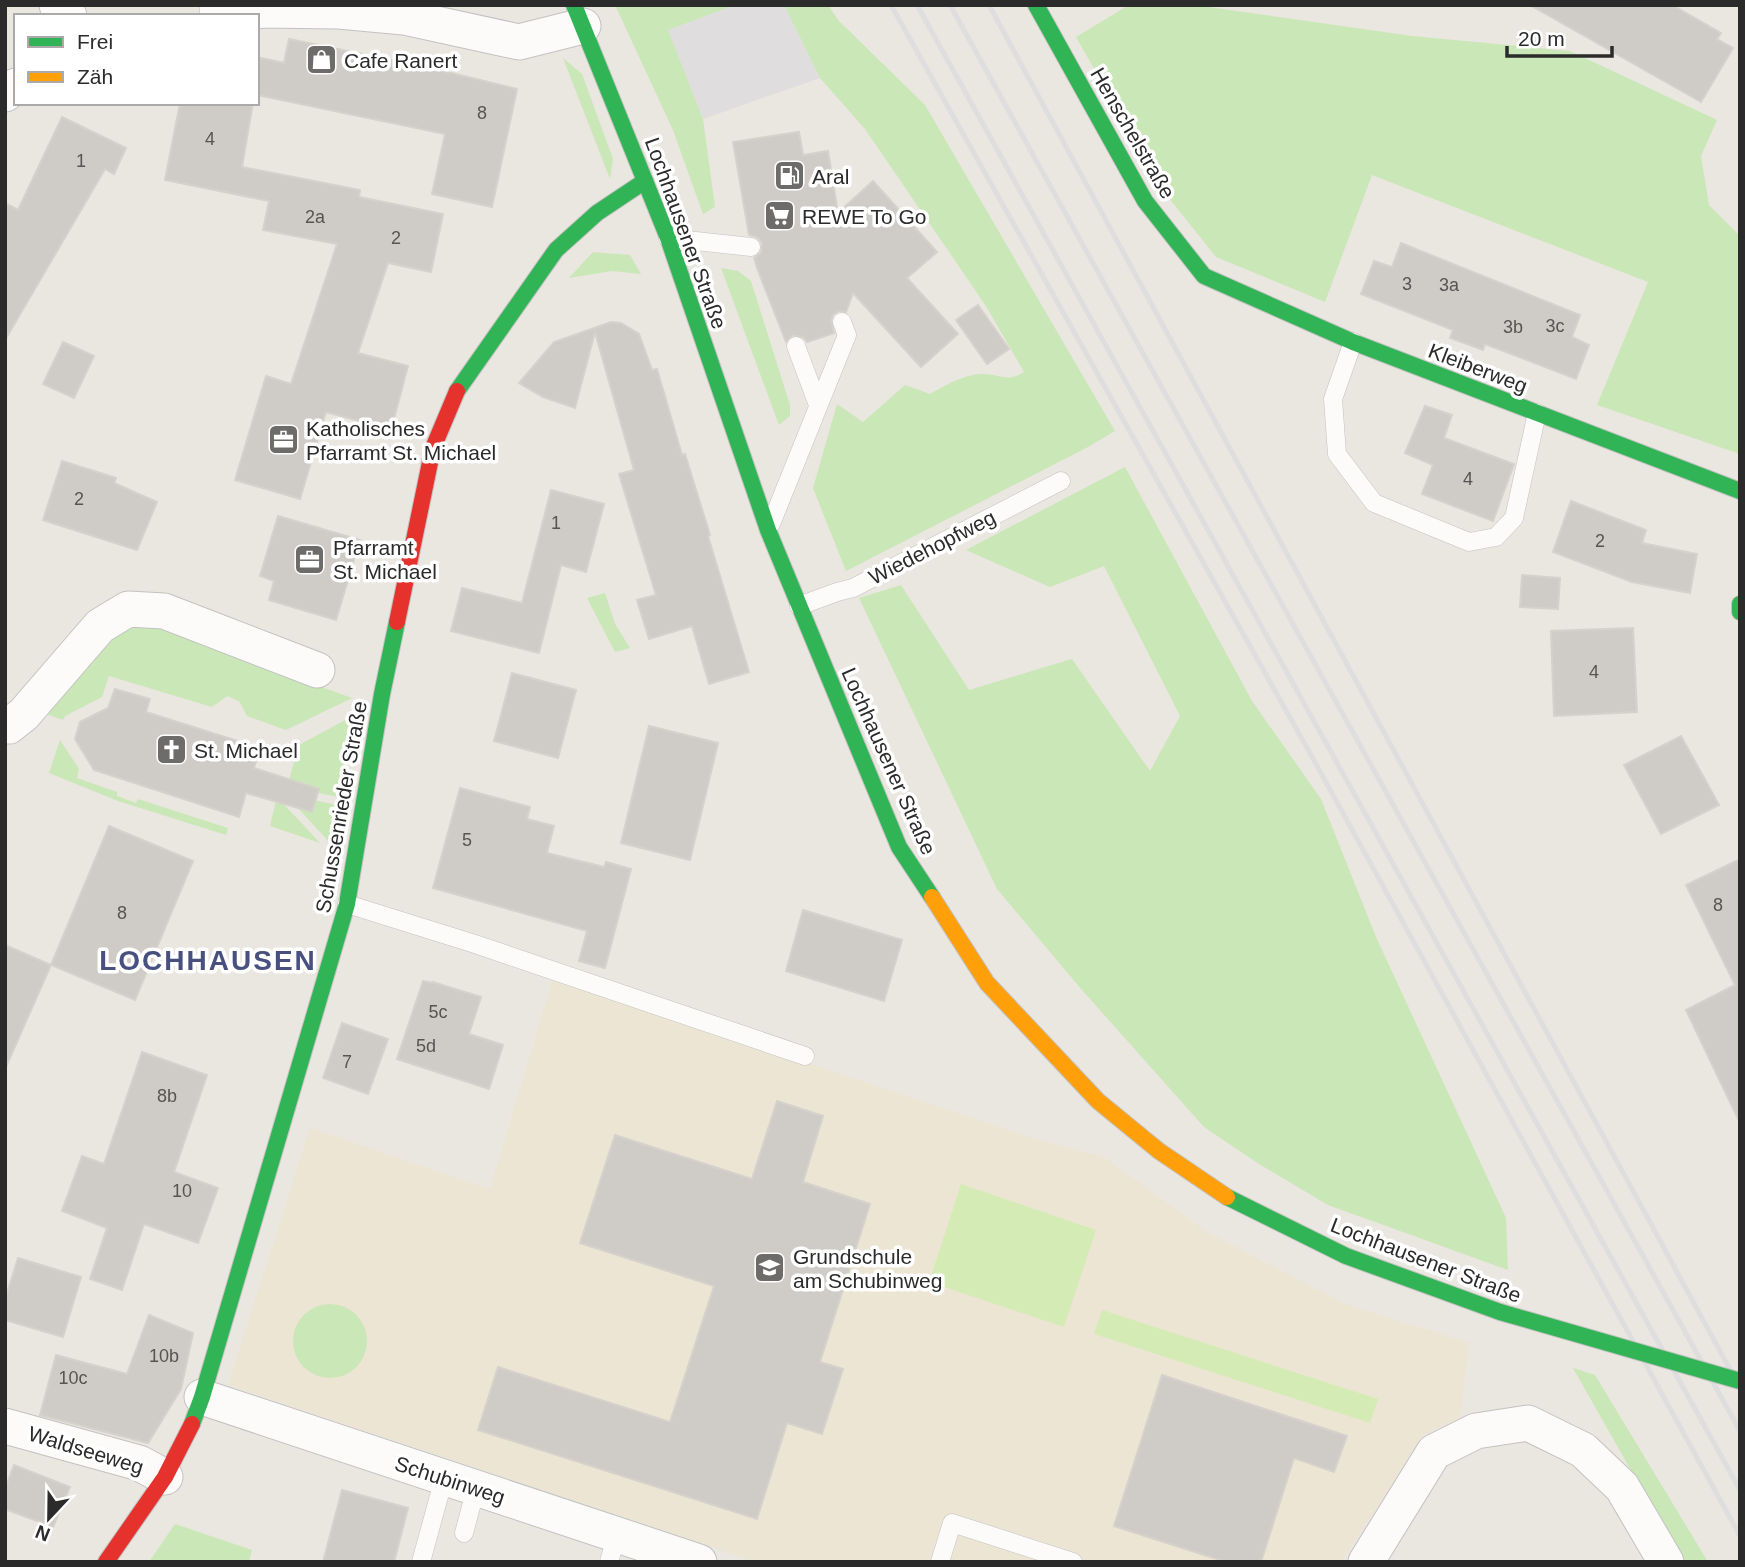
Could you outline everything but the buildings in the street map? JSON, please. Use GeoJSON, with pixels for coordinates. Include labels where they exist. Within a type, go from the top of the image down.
{"type":"FeatureCollection","features":[{"type":"Feature","properties":{"kind":"main road","name":"Henschelstraße"},"geometry":{"type":"LineString","coordinates":[[1035,5],[1145,201],[1204,276]]}},
{"type":"Feature","properties":{"kind":"main road","name":"Lochhausener Straße"},"geometry":{"type":"LineString","coordinates":[[578,16],[668,238],[768,530],[899,847],[987,983],[1098,1101],[1159,1151],[1225,1196],[1346,1256],[1500,1312],[1740,1381]]}},
{"type":"Feature","properties":{"kind":"main road","name":"Schussenrieder Straße"},"geometry":{"type":"LineString","coordinates":[[106,1562],[165,1477],[187,1437],[202,1398],[348,904],[382,694],[433,448],[459,386],[556,250],[597,213],[645,181]]}},
{"type":"Feature","properties":{"kind":"main road","name":"Kleiberweg"},"geometry":{"type":"LineString","coordinates":[[1204,276],[1353,342],[1740,491]]}},
{"type":"Feature","properties":{"kind":"main road"},"geometry":{"type":"LineString","coordinates":[[1740,604],[1740,612]]}},
{"type":"Feature","properties":{"kind":"street"},"geometry":{"type":"LineString","coordinates":[[239,14],[264,10],[339,10],[404,18],[519,42],[578,16]]}},
{"type":"Feature","properties":{"kind":"street"},"geometry":{"type":"LineString","coordinates":[[5,726],[9,726],[24,714],[100,626],[128,609],[164,611],[317,670]]}},
{"type":"Feature","properties":{"kind":"street","name":"Schubinweg"},"geometry":{"type":"LineString","coordinates":[[202,1398],[460,1483],[613,1548],[699,1562]]}},
{"type":"Feature","properties":{"kind":"street"},"geometry":{"type":"LineString","coordinates":[[1366,1562],[1434,1452],[1476,1431],[1528,1423],[1583,1450],[1622,1487],[1666,1562]]}},
{"type":"Feature","properties":{"kind":"street","name":"Waldseeweg"},"geometry":{"type":"LineString","coordinates":[[5,1426],[139,1463],[165,1477]]}},
{"type":"Feature","properties":{"kind":"lane"},"geometry":{"type":"LineString","coordinates":[[668,238],[751,247]]}},
{"type":"Feature","properties":{"kind":"lane"},"geometry":{"type":"LineString","coordinates":[[768,530],[839,354],[837,328]]}},
{"type":"Feature","properties":{"kind":"lane"},"geometry":{"type":"LineString","coordinates":[[1353,342],[1333,399],[1337,454],[1374,503],[1469,542],[1496,537],[1514,518],[1537,413]]}},
{"type":"Feature","properties":{"kind":"lane"},"geometry":{"type":"LineString","coordinates":[[801,345],[821,398]]}},
{"type":"Feature","properties":{"kind":"lane","name":"Wiedehopfweg"},"geometry":{"type":"LineString","coordinates":[[799,606],[853,588],[1061,481]]}},
{"type":"Feature","properties":{"kind":"lane"},"geometry":{"type":"LineString","coordinates":[[348,904],[475,944],[805,1056]]}},
{"type":"Feature","properties":{"kind":"lane"},"geometry":{"type":"LineString","coordinates":[[460,1483],[464,1533]]}},
{"type":"Feature","properties":{"kind":"lane"},"geometry":{"type":"LineString","coordinates":[[422,1562],[460,1483]]}},
{"type":"Feature","properties":{"kind":"lane"},"geometry":{"type":"LineString","coordinates":[[940,1562],[952,1523],[1073,1562]]}},
{"type":"Feature","properties":{"kind":"shaded area"},"geometry":{"type":"Polygon","coordinates":[[[735,5],[784,5],[820,78],[703,119],[667,30],[735,5]]]}},
{"type":"Feature","properties":{"kind":"shaded area","name":"Grundschule am Schubinweg"},"geometry":{"type":"Polygon","coordinates":[[[553,978],[1036,1139],[1104,1157],[1207,1232],[1345,1304],[1469,1343],[1460,1418],[1423,1435],[1341,1562],[756,1562],[228,1385],[310,1128],[490,1189],[553,978]]]}},
{"type":"Feature","properties":{"kind":"green space"},"geometry":{"type":"Polygon","coordinates":[[[615,5],[735,5],[668,30],[703,119],[715,207],[703,214],[673,130],[615,5]]]}},
{"type":"Feature","properties":{"kind":"green space"},"geometry":{"type":"Polygon","coordinates":[[[784,5],[828,5],[839,21],[925,105],[1115,431],[846,571],[813,488],[837,404],[863,422],[905,385],[930,394],[969,376],[982,374],[1008,377],[1024,372],[986,306],[865,129],[820,78],[784,5]]]}},
{"type":"Feature","properties":{"kind":"green space"},"geometry":{"type":"Polygon","coordinates":[[[1129,5],[1194,5],[1412,36],[1570,51],[1717,120],[1701,156],[1709,205],[1740,236],[1740,454],[1597,405],[1648,282],[1372,175],[1325,302],[1216,257],[1165,193],[1076,37],[1129,5]]]}},
{"type":"Feature","properties":{"kind":"green space"},"geometry":{"type":"Polygon","coordinates":[[[563,58],[582,74],[613,159],[610,179],[563,58]]]}},
{"type":"Feature","properties":{"kind":"green space"},"geometry":{"type":"Polygon","coordinates":[[[593,252],[630,255],[641,274],[612,271],[569,278],[593,252]]]}},
{"type":"Feature","properties":{"kind":"green space"},"geometry":{"type":"Polygon","coordinates":[[[721,268],[738,271],[751,281],[790,405],[790,416],[779,425],[721,268]]]}},
{"type":"Feature","properties":{"kind":"green space"},"geometry":{"type":"Polygon","coordinates":[[[1125,467],[1252,701],[1321,799],[1376,937],[1506,1218],[1508,1270],[1328,1205],[1204,1127],[1082,990],[997,889],[859,598],[901,585],[969,690],[1072,659],[1150,771],[1180,716],[1104,566],[1050,587],[966,550],[1125,467]]]}},
{"type":"Feature","properties":{"kind":"green space"},"geometry":{"type":"Polygon","coordinates":[[[605,593],[615,624],[630,648],[615,652],[587,598],[605,593]]]}},
{"type":"Feature","properties":{"kind":"green space"},"geometry":{"type":"Polygon","coordinates":[[[125,627],[154,627],[352,698],[286,730],[247,716],[239,701],[227,696],[212,707],[109,676],[102,697],[65,716],[63,720],[35,710],[125,627]]]}},
{"type":"Feature","properties":{"kind":"green space"},"geometry":{"type":"Polygon","coordinates":[[[351,717],[339,797],[287,787],[299,745],[351,717]]]}},
{"type":"Feature","properties":{"kind":"green space"},"geometry":{"type":"Polygon","coordinates":[[[60,740],[79,769],[77,778],[117,792],[117,796],[136,803],[138,799],[228,828],[226,835],[118,801],[49,773],[60,740]]]}},
{"type":"Feature","properties":{"kind":"green space"},"geometry":{"type":"Polygon","coordinates":[[[285,794],[337,805],[331,844],[285,794]]]}},
{"type":"Feature","properties":{"kind":"green space"},"geometry":{"type":"Polygon","coordinates":[[[277,797],[320,843],[270,826],[277,797]]]}},
{"type":"Feature","properties":{"kind":"green space"},"geometry":{"type":"Polygon","coordinates":[[[961,1184],[1096,1230],[1064,1327],[929,1282],[961,1184]]]}},
{"type":"Feature","properties":{"kind":"green space"},"geometry":{"type":"Polygon","coordinates":[[[330,1304],[351,1310],[361,1320],[367,1341],[361,1362],[351,1372],[330,1378],[309,1372],[299,1362],[293,1341],[299,1320],[309,1310],[330,1304]]]}},
{"type":"Feature","properties":{"kind":"green space"},"geometry":{"type":"Polygon","coordinates":[[[1102,1310],[1378,1399],[1370,1423],[1094,1334],[1102,1310]]]}},
{"type":"Feature","properties":{"kind":"green space"},"geometry":{"type":"Polygon","coordinates":[[[1573,1368],[1595,1375],[1708,1562],[1683,1562],[1573,1368]]]}},
{"type":"Feature","properties":{"kind":"green space"},"geometry":{"type":"Polygon","coordinates":[[[175,1524],[252,1550],[249,1562],[149,1562],[175,1524]]]}},
{"type":"Feature","properties":{"kind":"railway"},"geometry":{"type":"LineString","coordinates":[[891,5],[1311,755],[1740,1536]]}},
{"type":"Feature","properties":{"kind":"railway"},"geometry":{"type":"LineString","coordinates":[[917,5],[1740,1490]]}},
{"type":"Feature","properties":{"kind":"railway"},"geometry":{"type":"LineString","coordinates":[[950,5],[1740,1431]]}},
{"type":"Feature","properties":{"kind":"railway"},"geometry":{"type":"LineString","coordinates":[[989,5],[1740,1388]]}},
{"type":"Feature","properties":{"kind":"traffic: fast"},"geometry":{"type":"LineString","coordinates":[[574,5],[668,238],[768,530],[899,847],[932,897]]}},
{"type":"Feature","properties":{"kind":"traffic: fast"},"geometry":{"type":"LineString","coordinates":[[1036,5],[1145,201],[1204,276],[1353,342],[1740,491]]}},
{"type":"Feature","properties":{"kind":"traffic: fast"},"geometry":{"type":"LineString","coordinates":[[457,391],[556,250],[597,213],[645,181]]}},
{"type":"Feature","properties":{"kind":"traffic: fast"},"geometry":{"type":"LineString","coordinates":[[1740,604],[1740,612]]}},
{"type":"Feature","properties":{"kind":"traffic: fast"},"geometry":{"type":"LineString","coordinates":[[192,1424],[347,904],[382,694],[397,622]]}},
{"type":"Feature","properties":{"kind":"traffic: fast"},"geometry":{"type":"LineString","coordinates":[[1227,1197],[1346,1256],[1500,1312]]}},
{"type":"Feature","properties":{"kind":"traffic: fast"},"geometry":{"type":"LineString","coordinates":[[1500,1312],[1740,1381]]}},
{"type":"Feature","properties":{"kind":"traffic: slow"},"geometry":{"type":"LineString","coordinates":[[932,897],[987,983],[1098,1101],[1159,1151],[1227,1197]]}},
{"type":"Feature","properties":{"kind":"traffic: jam"},"geometry":{"type":"LineString","coordinates":[[397,622],[433,448],[457,391]]}},
{"type":"Feature","properties":{"kind":"traffic: jam"},"geometry":{"type":"LineString","coordinates":[[106,1562],[165,1477],[192,1424]]}},
{"type":"Feature","properties":{"kind":"place","name":"Cafe Ranert"},"geometry":{"type":"Point","coordinates":[321,60]}},
{"type":"Feature","properties":{"kind":"place","name":"Aral"},"geometry":{"type":"Point","coordinates":[789,176]}},
{"type":"Feature","properties":{"kind":"place","name":"REWE To Go"},"geometry":{"type":"Point","coordinates":[779,216]}},
{"type":"Feature","properties":{"kind":"place","name":"Katholisches Pfarramt St. Michael"},"geometry":{"type":"Point","coordinates":[283,440]}},
{"type":"Feature","properties":{"kind":"place","name":"Pfarramt St. Michael"},"geometry":{"type":"Point","coordinates":[310,559]}},
{"type":"Feature","properties":{"kind":"place","name":"St. Michael"},"geometry":{"type":"Point","coordinates":[171,750]}},
{"type":"Feature","properties":{"kind":"place","name":"Grundschule am Schubinweg"},"geometry":{"type":"Point","coordinates":[770,1268]}},
{"type":"Feature","properties":{"kind":"district","name":"LOCHHAUSEN"},"geometry":{"type":"Point","coordinates":[208,960]}}]}
